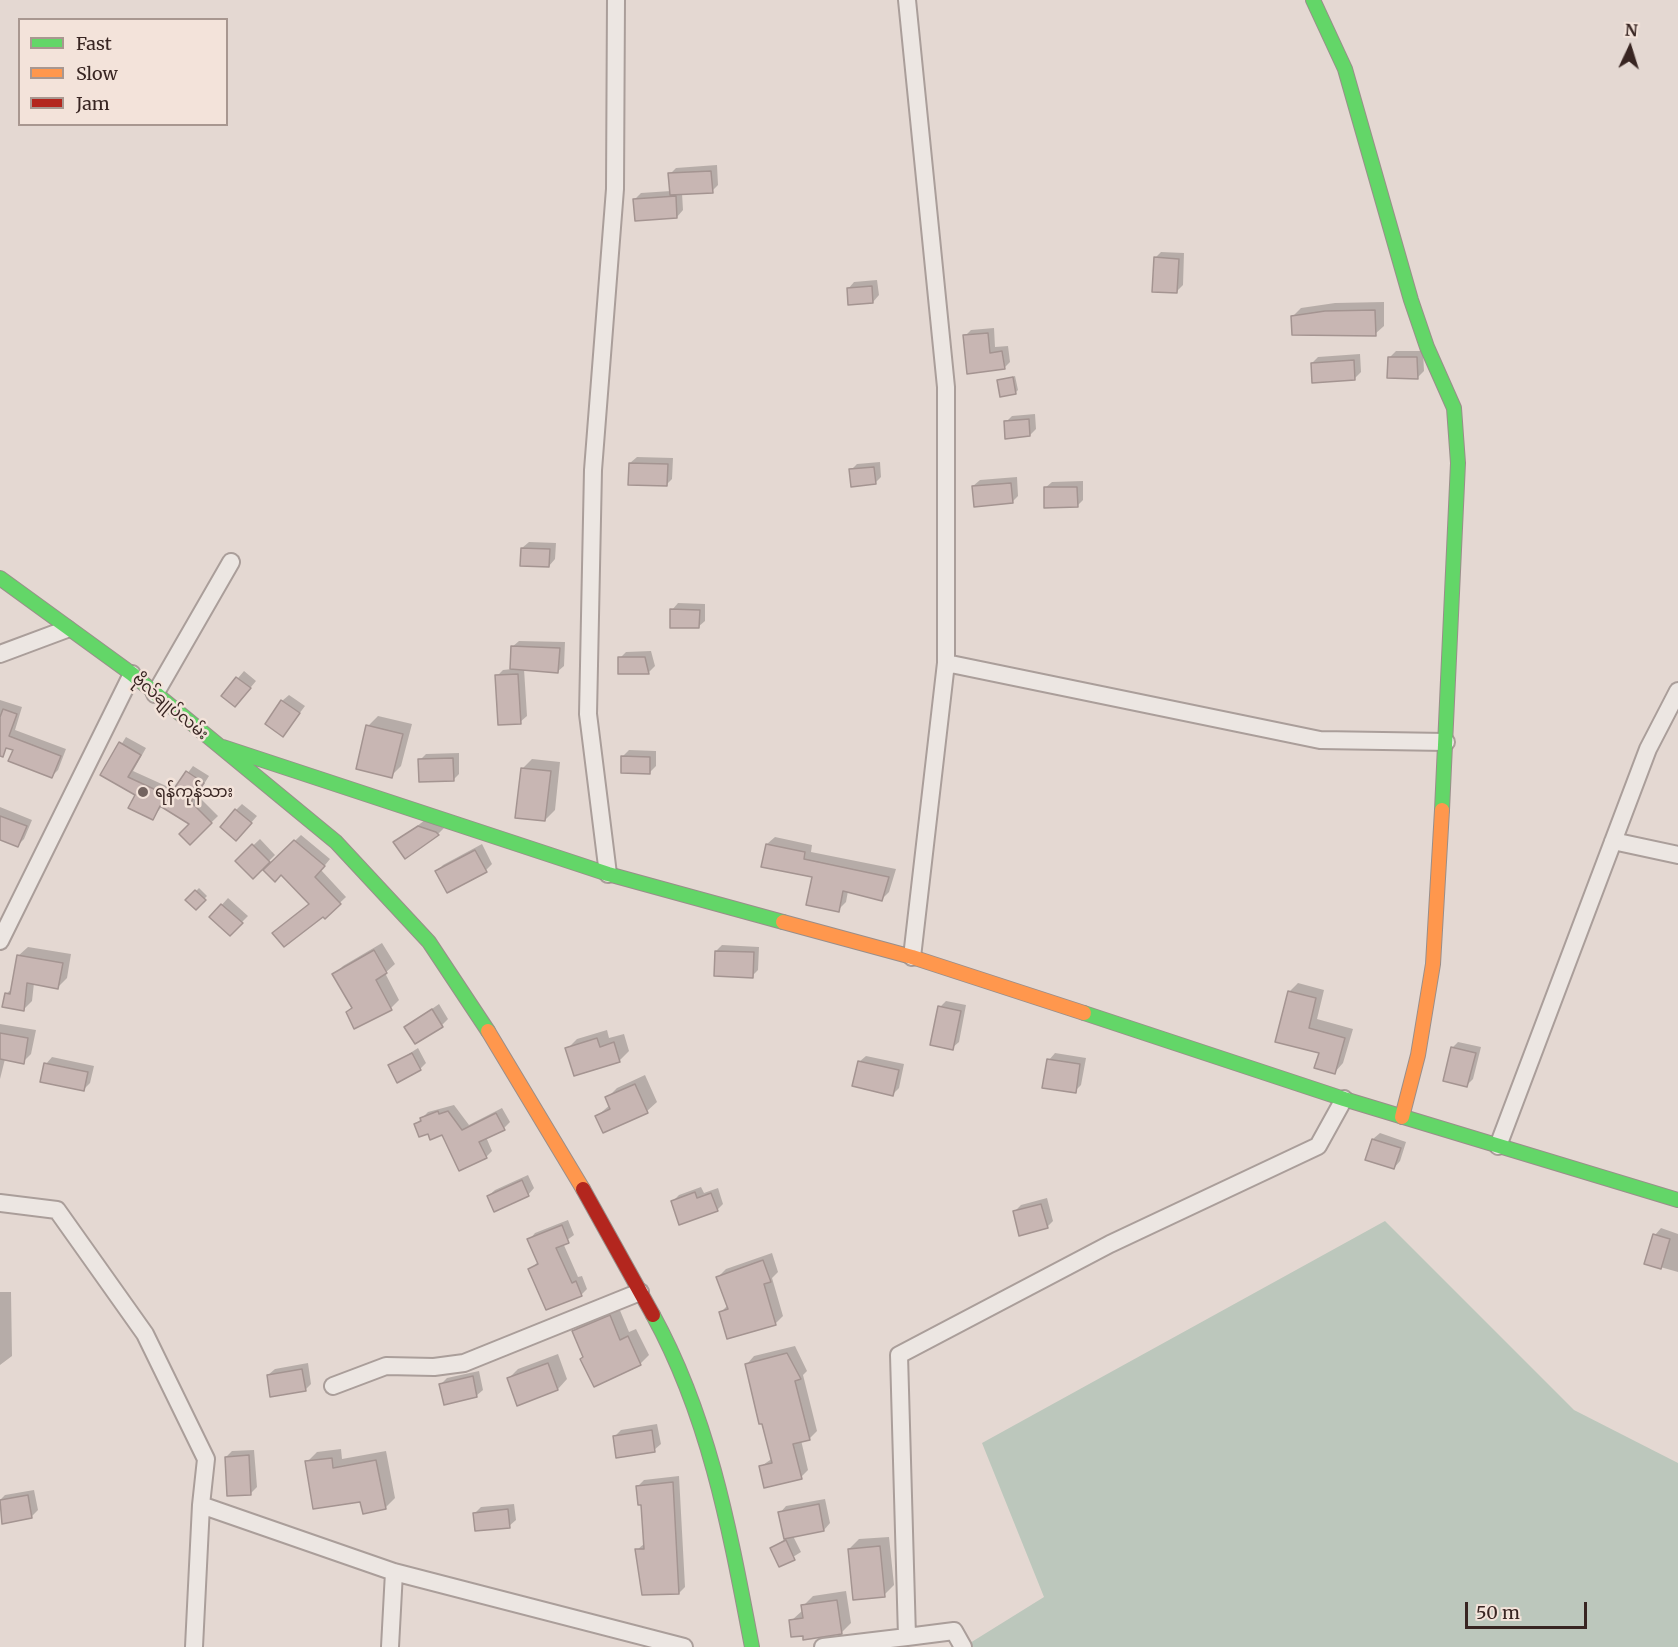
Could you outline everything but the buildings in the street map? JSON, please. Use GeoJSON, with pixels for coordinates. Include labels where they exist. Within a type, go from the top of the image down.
{"type":"FeatureCollection","features":[{"type":"Feature","properties":{"kind":"street"},"geometry":{"type":"LineString","coordinates":[[608,874],[588,714],[593,471],[615,189],[616,0]]}},
{"type":"Feature","properties":{"kind":"street"},"geometry":{"type":"LineString","coordinates":[[907,0],[946,387],[946,663],[912,957]]}},
{"type":"Feature","properties":{"kind":"street"},"geometry":{"type":"LineString","coordinates":[[1313,0],[1346,69],[1408,289],[1427,347],[1454,408],[1458,463],[1446,742],[1433,964],[1418,1054],[1402,1117]]}},
{"type":"Feature","properties":{"kind":"street"},"geometry":{"type":"LineString","coordinates":[[155,694],[231,562]]}},
{"type":"Feature","properties":{"kind":"street","name":"ဗိုလ်ချုပ်လမ်း"},"geometry":{"type":"LineString","coordinates":[[0,578],[67,629],[132,674],[213,744],[336,842],[429,942],[507,1060],[674,1353],[708,1443],[722,1494],[752,1647]]}},
{"type":"Feature","properties":{"kind":"street"},"geometry":{"type":"LineString","coordinates":[[0,654],[67,629]]}},
{"type":"Feature","properties":{"kind":"street"},"geometry":{"type":"LineString","coordinates":[[946,663],[1320,740],[1446,742]]}},
{"type":"Feature","properties":{"kind":"street"},"geometry":{"type":"LineString","coordinates":[[0,941],[132,674]]}},
{"type":"Feature","properties":{"kind":"street"},"geometry":{"type":"LineString","coordinates":[[1498,1146],[1648,749],[1678,691]]}},
{"type":"Feature","properties":{"kind":"street"},"geometry":{"type":"LineString","coordinates":[[213,744],[608,874],[912,957],[1344,1099],[1678,1200]]}},
{"type":"Feature","properties":{"kind":"street"},"geometry":{"type":"LineString","coordinates":[[1613,841],[1678,855]]}},
{"type":"Feature","properties":{"kind":"street"},"geometry":{"type":"LineString","coordinates":[[907,1637],[899,1355],[1110,1244],[1318,1146],[1344,1099]]}},
{"type":"Feature","properties":{"kind":"street"},"geometry":{"type":"LineString","coordinates":[[0,1203],[57,1210],[145,1334],[206,1459],[201,1505],[194,1647]]}},
{"type":"Feature","properties":{"kind":"street"},"geometry":{"type":"LineString","coordinates":[[333,1386],[386,1366],[434,1367],[464,1363],[640,1292]]}},
{"type":"Feature","properties":{"kind":"street"},"geometry":{"type":"LineString","coordinates":[[201,1505],[394,1572],[684,1647]]}},
{"type":"Feature","properties":{"kind":"street"},"geometry":{"type":"LineString","coordinates":[[390,1647],[394,1572]]}},
{"type":"Feature","properties":{"kind":"street"},"geometry":{"type":"LineString","coordinates":[[823,1647],[954,1632],[963,1647]]}},
{"type":"Feature","properties":{"kind":"shaded area"},"geometry":{"type":"Polygon","coordinates":[[[1385,1221],[1574,1410],[1678,1463],[1678,1647],[973,1647],[970,1643],[1044,1597],[982,1443],[1385,1221]]]}},
{"type":"Feature","properties":{"kind":"traffic: fast"},"geometry":{"type":"LineString","coordinates":[[1313,0],[1345,69],[1411,300],[1427,347],[1454,408],[1458,463],[1442,810]]}},
{"type":"Feature","properties":{"kind":"traffic: fast"},"geometry":{"type":"LineString","coordinates":[[0,578],[132,674],[336,842],[429,942],[488,1031]]}},
{"type":"Feature","properties":{"kind":"traffic: fast"},"geometry":{"type":"LineString","coordinates":[[223,747],[608,874],[783,922]]}},
{"type":"Feature","properties":{"kind":"traffic: fast"},"geometry":{"type":"LineString","coordinates":[[1084,1013],[1344,1099],[1678,1200]]}},
{"type":"Feature","properties":{"kind":"traffic: fast"},"geometry":{"type":"LineString","coordinates":[[653,1315],[673,1354],[704,1435],[726,1519],[752,1647]]}},
{"type":"Feature","properties":{"kind":"traffic: slow"},"geometry":{"type":"LineString","coordinates":[[1402,1117],[1418,1055],[1433,964],[1442,810]]}},
{"type":"Feature","properties":{"kind":"traffic: slow"},"geometry":{"type":"LineString","coordinates":[[783,922],[912,957],[1084,1013]]}},
{"type":"Feature","properties":{"kind":"traffic: slow"},"geometry":{"type":"LineString","coordinates":[[488,1031],[583,1189]]}},
{"type":"Feature","properties":{"kind":"traffic: jam"},"geometry":{"type":"LineString","coordinates":[[583,1189],[653,1315]]}},
{"type":"Feature","properties":{"kind":"place","name":"ရန်ကုန်သား"},"geometry":{"type":"Point","coordinates":[143,792]}}]}
